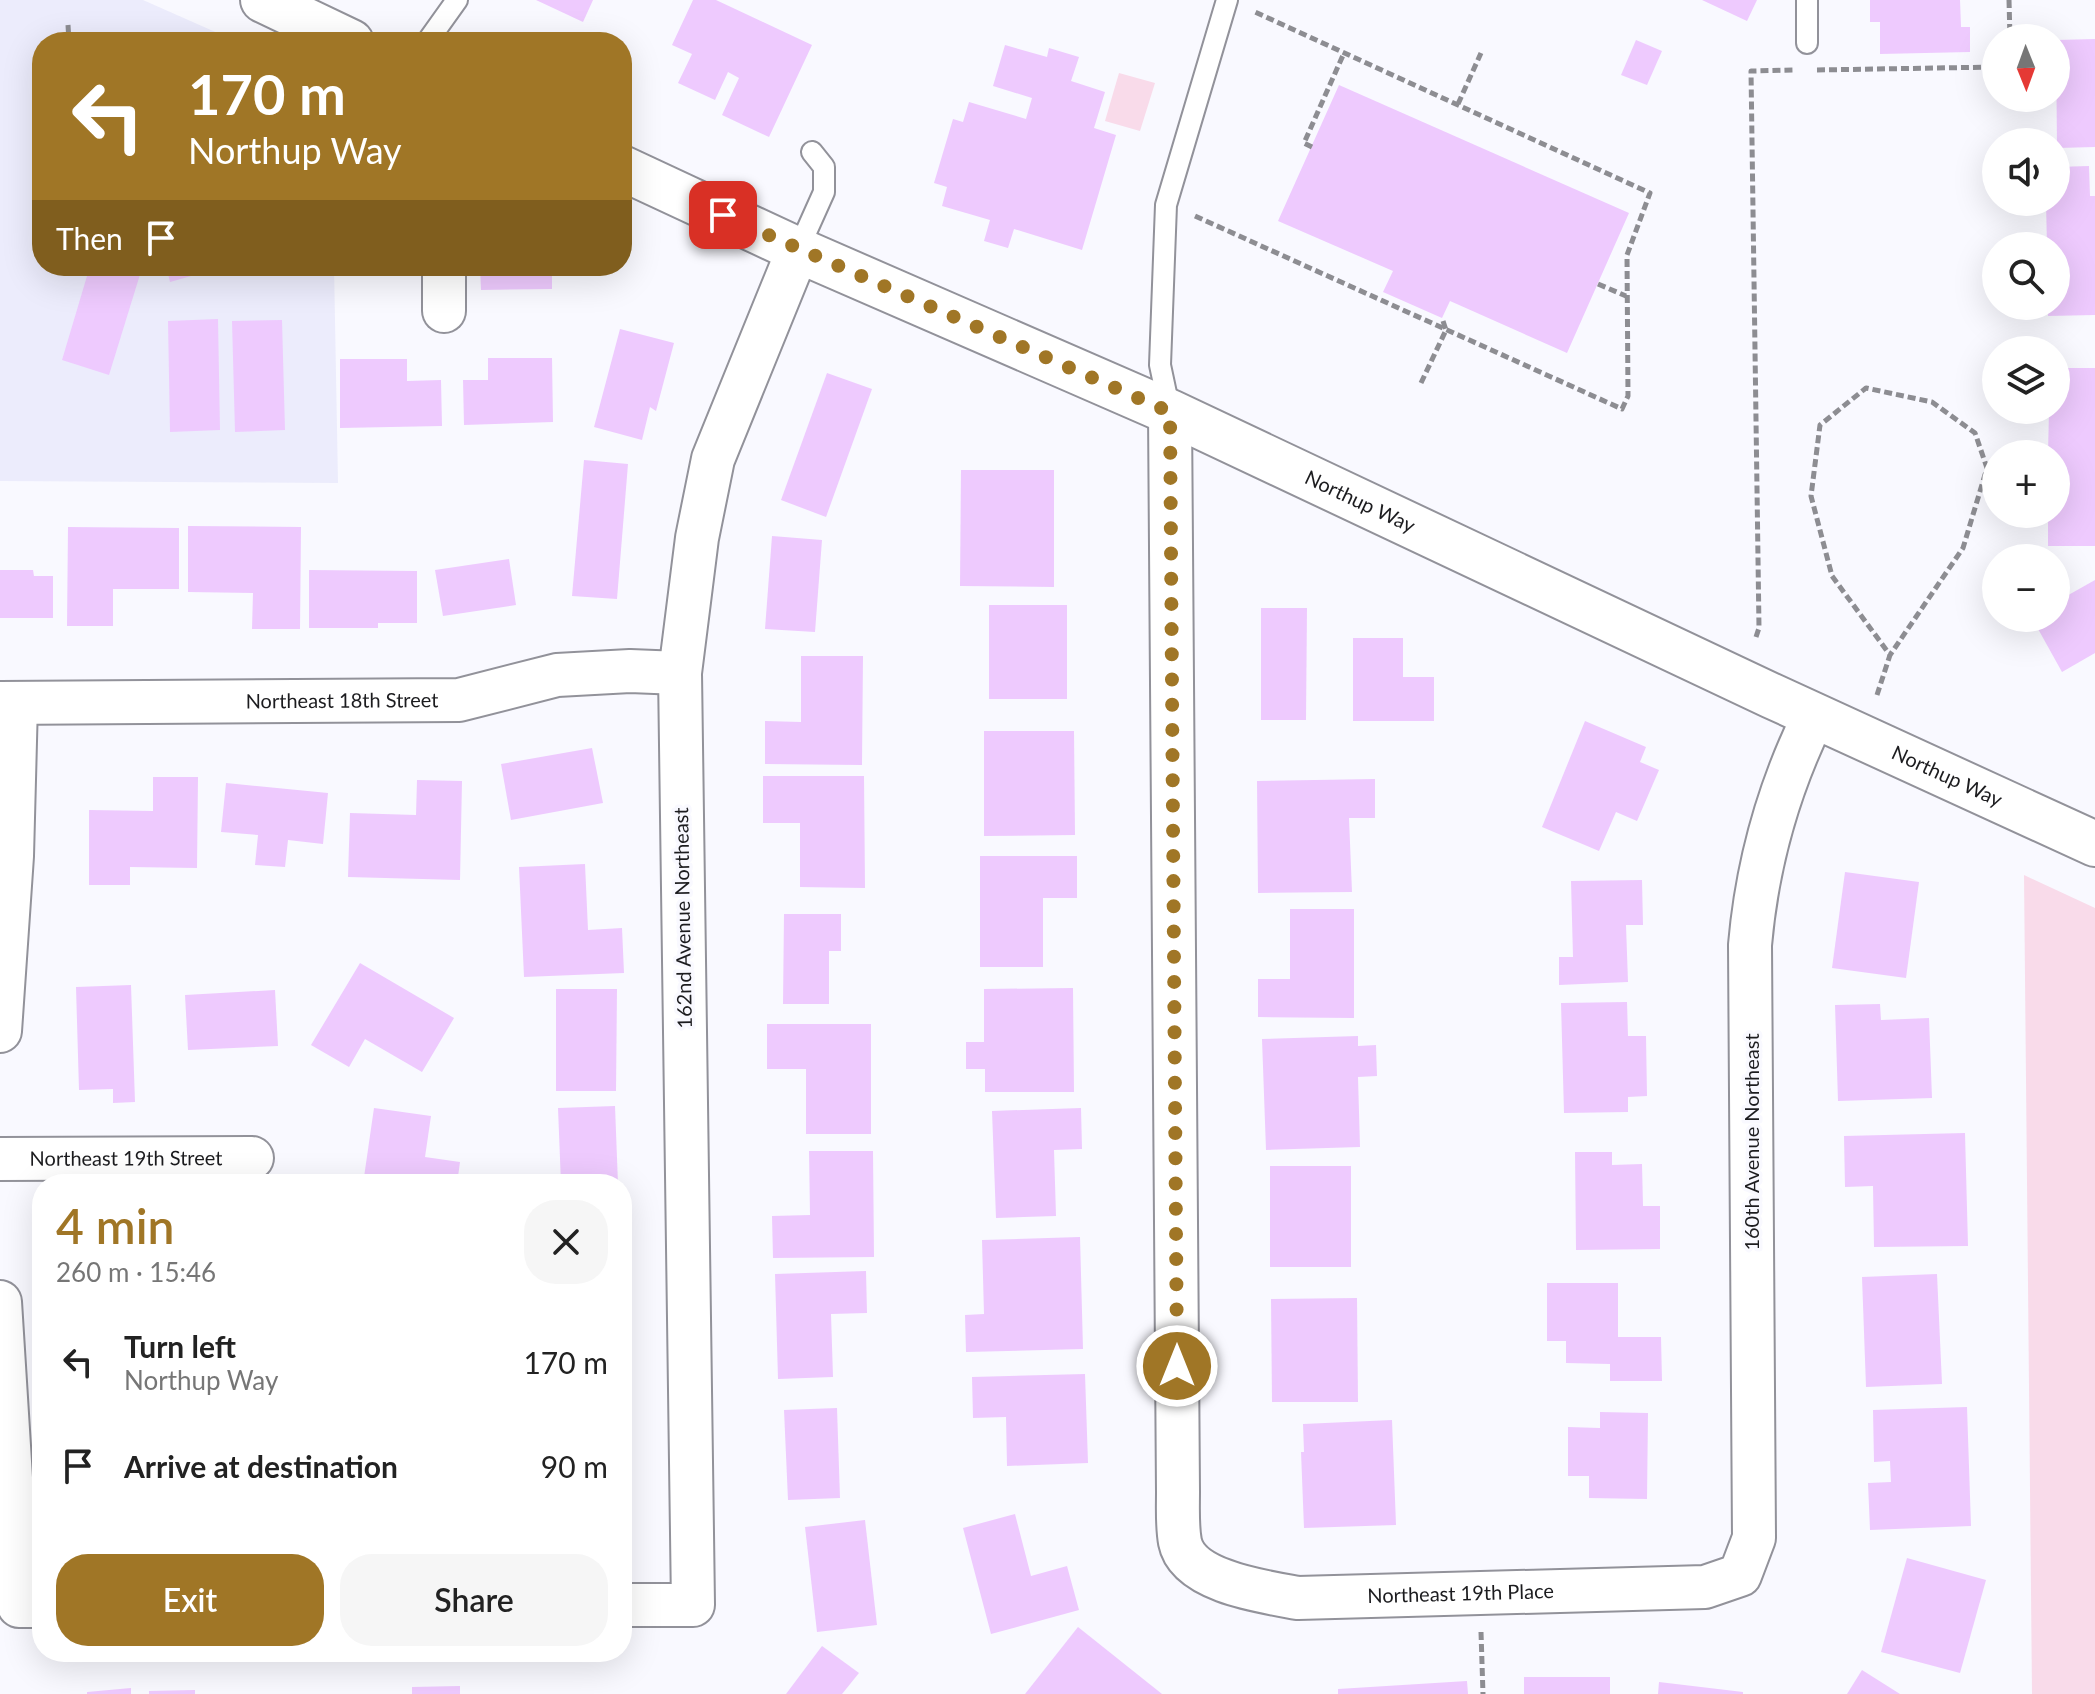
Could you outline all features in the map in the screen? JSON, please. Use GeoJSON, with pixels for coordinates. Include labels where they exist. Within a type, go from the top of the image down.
{"type":"FeatureCollection","features":[{"type":"Feature","properties":{"kind":"street"},"geometry":{"type":"LineString","coordinates":[[263,0],[330,32]]}},
{"type":"Feature","properties":{"kind":"street","name":"Northup Way"},"geometry":{"type":"LineString","coordinates":[[632,173],[798,250],[1170,412],[1814,716],[2095,844]]}},
{"type":"Feature","properties":{"kind":"street","name":"162nd Avenue Northeast"},"geometry":{"type":"LineString","coordinates":[[632,1605],[693,1605],[680,673],[697,538],[713,459],[798,250]]}},
{"type":"Feature","properties":{"kind":"street"},"geometry":{"type":"LineString","coordinates":[[444,276],[444,311]]}},
{"type":"Feature","properties":{"kind":"street","name":"Northeast 19th Place"},"geometry":{"type":"LineString","coordinates":[[1170,412],[1180,1545],[1190,1559],[1208,1574],[1250,1589],[1298,1598],[1705,1587],[1740,1575]]}},
{"type":"Feature","properties":{"kind":"street","name":"Northeast 18th Street"},"geometry":{"type":"LineString","coordinates":[[8,703],[459,700],[557,675],[630,671],[680,673]]}},
{"type":"Feature","properties":{"kind":"street"},"geometry":{"type":"LineString","coordinates":[[0,1031],[12,856],[8,703]]}},
{"type":"Feature","properties":{"kind":"street","name":"160th Avenue Northeast"},"geometry":{"type":"LineString","coordinates":[[1740,1575],[1754,1538],[1750,945],[1754,898],[1766,846],[1797,751],[1814,716]]}},
{"type":"Feature","properties":{"kind":"street","name":"Northeast 19th Street"},"geometry":{"type":"LineString","coordinates":[[0,1159],[252,1158]]}},
{"type":"Feature","properties":{"kind":"street"},"geometry":{"type":"LineString","coordinates":[[0,1302],[30,1606]]}},
{"type":"Feature","properties":{"kind":"lane"},"geometry":{"type":"LineString","coordinates":[[434,32],[457,0]]}},
{"type":"Feature","properties":{"kind":"lane"},"geometry":{"type":"LineString","coordinates":[[1170,412],[1160,365],[1166,205],[1227,0]]}},
{"type":"Feature","properties":{"kind":"lane"},"geometry":{"type":"LineString","coordinates":[[1807,0],[1807,43]]}},
{"type":"Feature","properties":{"kind":"lane"},"geometry":{"type":"LineString","coordinates":[[798,250],[824,192],[824,167],[812,152]]}},
{"type":"Feature","properties":{"kind":"path"},"geometry":{"type":"LineString","coordinates":[[2009,0],[2010,24]]}},
{"type":"Feature","properties":{"kind":"path"},"geometry":{"type":"LineString","coordinates":[[1194,216],[1622,409],[1628,396],[1627,255],[1650,193],[1253,11]]}},
{"type":"Feature","properties":{"kind":"path"},"geometry":{"type":"LineString","coordinates":[[68,25],[68,32]]}},
{"type":"Feature","properties":{"kind":"path"},"geometry":{"type":"LineString","coordinates":[[1312,147],[1304,143],[1344,53]]}},
{"type":"Feature","properties":{"kind":"path"},"geometry":{"type":"LineString","coordinates":[[1458,104],[1481,53]]}},
{"type":"Feature","properties":{"kind":"path"},"geometry":{"type":"LineString","coordinates":[[1812,70],[1982,67]]}},
{"type":"Feature","properties":{"kind":"path"},"geometry":{"type":"LineString","coordinates":[[1756,637],[1759,628],[1751,71],[1797,70]]}},
{"type":"Feature","properties":{"kind":"path"},"geometry":{"type":"LineString","coordinates":[[1598,284],[1626,296]]}},
{"type":"Feature","properties":{"kind":"path"},"geometry":{"type":"LineString","coordinates":[[1421,383],[1446,330],[1442,318]]}},
{"type":"Feature","properties":{"kind":"path"},"geometry":{"type":"LineString","coordinates":[[1877,695],[1890,655],[1963,548],[1987,468],[1975,433],[1932,402],[1866,388],[1820,425],[1811,496],[1832,576],[1890,655]]}},
{"type":"Feature","properties":{"kind":"path"},"geometry":{"type":"LineString","coordinates":[[1481,1619],[1483,1694]]}},
{"type":"Feature","properties":{"kind":"shaded area"},"geometry":{"type":"Polygon","coordinates":[[[0,0],[143,0],[215,32],[32,32],[32,276],[334,276],[338,483],[0,481],[0,0]]]}},
{"type":"Feature","properties":{"kind":"shaded area"},"geometry":{"type":"Polygon","coordinates":[[[1119,73],[1155,83],[1140,131],[1105,121],[1119,73]]]}},
{"type":"Feature","properties":{"kind":"shaded area"},"geometry":{"type":"Polygon","coordinates":[[[2024,875],[2095,908],[2095,1694],[2032,1694],[2024,875]]]}},
{"type":"Feature","properties":{"kind":"building"},"geometry":{"type":"Polygon","coordinates":[[[536,0],[593,0],[583,22],[536,0]]]}},
{"type":"Feature","properties":{"kind":"building"},"geometry":{"type":"Polygon","coordinates":[[[693,0],[716,0],[812,45],[769,137],[722,115],[739,78],[728,72],[715,100],[678,83],[692,54],[672,45],[693,0]]]}},
{"type":"Feature","properties":{"kind":"building"},"geometry":{"type":"Polygon","coordinates":[[[1702,0],[1757,0],[1747,21],[1702,0]]]}},
{"type":"Feature","properties":{"kind":"building"},"geometry":{"type":"Polygon","coordinates":[[[1870,0],[1960,0],[1961,27],[1970,27],[1970,52],[1880,54],[1880,22],[1870,22],[1870,0]]]}},
{"type":"Feature","properties":{"kind":"building"},"geometry":{"type":"Polygon","coordinates":[[[2095,39],[2095,147],[2070,148],[2070,128],[2057,128],[2057,112],[2070,112],[2070,40],[2095,39]]]}},
{"type":"Feature","properties":{"kind":"building"},"geometry":{"type":"Polygon","coordinates":[[[1636,40],[1662,51],[1647,85],[1621,75],[1636,40]]]}},
{"type":"Feature","properties":{"kind":"building"},"geometry":{"type":"Polygon","coordinates":[[[1005,45],[1047,57],[1049,48],[1079,57],[1071,81],[1105,92],[1094,128],[1116,135],[1082,250],[1014,229],[1008,248],[984,241],[990,220],[942,206],[947,187],[934,183],[953,119],[963,122],[969,102],[1026,119],[1032,98],[993,86],[1005,45]]]}},
{"type":"Feature","properties":{"kind":"building"},"geometry":{"type":"Polygon","coordinates":[[[1339,85],[1629,213],[1567,353],[1450,301],[1442,318],[1383,292],[1393,271],[1278,221],[1339,85]]]}},
{"type":"Feature","properties":{"kind":"building"},"geometry":{"type":"Polygon","coordinates":[[[2089,166],[2090,196],[2095,196],[2095,315],[2070,316],[2070,232],[2047,232],[2046,216],[2070,216],[2070,167],[2089,166]]]}},
{"type":"Feature","properties":{"kind":"building"},"geometry":{"type":"Polygon","coordinates":[[[87,276],[140,276],[109,375],[62,360],[87,276]]]}},
{"type":"Feature","properties":{"kind":"building"},"geometry":{"type":"Polygon","coordinates":[[[168,276],[191,276],[170,282],[168,276]]]}},
{"type":"Feature","properties":{"kind":"building"},"geometry":{"type":"Polygon","coordinates":[[[480,276],[552,276],[552,289],[481,290],[480,276]]]}},
{"type":"Feature","properties":{"kind":"building"},"geometry":{"type":"Polygon","coordinates":[[[218,319],[220,430],[170,432],[168,321],[218,319]]]}},
{"type":"Feature","properties":{"kind":"building"},"geometry":{"type":"Polygon","coordinates":[[[282,320],[285,430],[235,432],[232,321],[282,320]]]}},
{"type":"Feature","properties":{"kind":"building"},"geometry":{"type":"Polygon","coordinates":[[[620,329],[674,343],[656,411],[650,407],[642,440],[594,427],[620,329]]]}},
{"type":"Feature","properties":{"kind":"building"},"geometry":{"type":"Polygon","coordinates":[[[488,358],[552,358],[553,422],[464,425],[463,380],[488,380],[488,358]]]}},
{"type":"Feature","properties":{"kind":"building"},"geometry":{"type":"Polygon","coordinates":[[[340,359],[407,359],[407,381],[441,380],[442,426],[340,428],[340,359]]]}},
{"type":"Feature","properties":{"kind":"building"},"geometry":{"type":"Polygon","coordinates":[[[2070,368],[2095,368],[2095,546],[2048,544],[2048,528],[2070,528],[2070,440],[2048,440],[2049,424],[2070,424],[2070,368]]]}},
{"type":"Feature","properties":{"kind":"building"},"geometry":{"type":"Polygon","coordinates":[[[827,373],[872,389],[826,517],[781,500],[827,373]]]}},
{"type":"Feature","properties":{"kind":"building"},"geometry":{"type":"Polygon","coordinates":[[[584,460],[628,464],[617,599],[572,596],[584,460]]]}},
{"type":"Feature","properties":{"kind":"building"},"geometry":{"type":"Polygon","coordinates":[[[961,470],[1054,470],[1054,587],[960,586],[961,470]]]}},
{"type":"Feature","properties":{"kind":"building"},"geometry":{"type":"Polygon","coordinates":[[[188,526],[301,527],[300,629],[252,629],[253,593],[188,592],[188,526]]]}},
{"type":"Feature","properties":{"kind":"building"},"geometry":{"type":"Polygon","coordinates":[[[68,527],[179,528],[179,589],[113,589],[113,626],[67,626],[68,527]]]}},
{"type":"Feature","properties":{"kind":"building"},"geometry":{"type":"Polygon","coordinates":[[[772,536],[822,540],[815,632],[765,629],[772,536]]]}},
{"type":"Feature","properties":{"kind":"building"},"geometry":{"type":"Polygon","coordinates":[[[509,559],[516,605],[443,616],[435,570],[509,559]]]}},
{"type":"Feature","properties":{"kind":"building"},"geometry":{"type":"Polygon","coordinates":[[[0,570],[33,570],[34,576],[53,576],[53,618],[0,618],[0,570]]]}},
{"type":"Feature","properties":{"kind":"building"},"geometry":{"type":"Polygon","coordinates":[[[309,570],[417,571],[417,623],[378,623],[378,628],[309,628],[309,570]]]}},
{"type":"Feature","properties":{"kind":"building"},"geometry":{"type":"Polygon","coordinates":[[[2095,580],[2095,653],[2062,672],[2040,632],[2070,632],[2070,594],[2095,580]]]}},
{"type":"Feature","properties":{"kind":"building"},"geometry":{"type":"Polygon","coordinates":[[[989,605],[1067,605],[1067,699],[989,699],[989,605]]]}},
{"type":"Feature","properties":{"kind":"building"},"geometry":{"type":"Polygon","coordinates":[[[1261,608],[1307,608],[1306,720],[1261,720],[1261,608]]]}},
{"type":"Feature","properties":{"kind":"building"},"geometry":{"type":"Polygon","coordinates":[[[1353,638],[1403,638],[1403,677],[1434,677],[1434,721],[1353,721],[1353,638]]]}},
{"type":"Feature","properties":{"kind":"building"},"geometry":{"type":"Polygon","coordinates":[[[801,656],[863,656],[862,765],[765,764],[765,721],[801,722],[801,656]]]}},
{"type":"Feature","properties":{"kind":"building"},"geometry":{"type":"Polygon","coordinates":[[[1585,721],[1646,747],[1640,762],[1659,770],[1637,821],[1616,812],[1599,851],[1542,827],[1585,721]]]}},
{"type":"Feature","properties":{"kind":"building"},"geometry":{"type":"Polygon","coordinates":[[[984,731],[1074,731],[1075,835],[984,836],[984,731]]]}},
{"type":"Feature","properties":{"kind":"building"},"geometry":{"type":"Polygon","coordinates":[[[592,748],[603,803],[511,820],[501,764],[592,748]]]}},
{"type":"Feature","properties":{"kind":"building"},"geometry":{"type":"Polygon","coordinates":[[[763,776],[864,776],[865,888],[800,887],[800,823],[763,823],[763,776]]]}},
{"type":"Feature","properties":{"kind":"building"},"geometry":{"type":"Polygon","coordinates":[[[153,777],[198,777],[197,868],[130,867],[130,885],[89,885],[89,810],[153,811],[153,777]]]}},
{"type":"Feature","properties":{"kind":"building"},"geometry":{"type":"Polygon","coordinates":[[[1375,779],[1375,818],[1349,818],[1352,892],[1258,893],[1257,781],[1375,779]]]}},
{"type":"Feature","properties":{"kind":"building"},"geometry":{"type":"Polygon","coordinates":[[[417,780],[462,781],[460,880],[348,877],[350,813],[416,815],[417,780]]]}},
{"type":"Feature","properties":{"kind":"building"},"geometry":{"type":"Polygon","coordinates":[[[226,783],[328,793],[323,844],[288,840],[285,867],[255,865],[258,835],[221,832],[226,783]]]}},
{"type":"Feature","properties":{"kind":"building"},"geometry":{"type":"Polygon","coordinates":[[[980,856],[1077,856],[1077,898],[1043,898],[1043,967],[980,967],[980,856]]]}},
{"type":"Feature","properties":{"kind":"building"},"geometry":{"type":"Polygon","coordinates":[[[585,864],[588,930],[622,928],[624,973],[524,977],[519,867],[585,864]]]}},
{"type":"Feature","properties":{"kind":"building"},"geometry":{"type":"Polygon","coordinates":[[[1845,872],[1919,882],[1906,978],[1832,968],[1845,872]]]}},
{"type":"Feature","properties":{"kind":"building"},"geometry":{"type":"Polygon","coordinates":[[[1642,880],[1643,925],[1626,925],[1628,982],[1559,985],[1559,957],[1573,957],[1571,881],[1642,880]]]}},
{"type":"Feature","properties":{"kind":"building"},"geometry":{"type":"Polygon","coordinates":[[[1290,909],[1354,909],[1354,1018],[1258,1017],[1258,979],[1290,979],[1290,909]]]}},
{"type":"Feature","properties":{"kind":"building"},"geometry":{"type":"Polygon","coordinates":[[[784,914],[841,914],[841,951],[829,951],[829,1004],[783,1004],[784,914]]]}},
{"type":"Feature","properties":{"kind":"building"},"geometry":{"type":"Polygon","coordinates":[[[360,963],[454,1018],[422,1072],[365,1039],[349,1067],[311,1045],[360,963]]]}},
{"type":"Feature","properties":{"kind":"building"},"geometry":{"type":"Polygon","coordinates":[[[131,985],[135,1102],[113,1103],[113,1089],[79,1090],[76,987],[131,985]]]}},
{"type":"Feature","properties":{"kind":"building"},"geometry":{"type":"Polygon","coordinates":[[[1073,988],[1074,1092],[985,1092],[985,1069],[966,1069],[966,1042],[984,1042],[984,989],[1073,988]]]}},
{"type":"Feature","properties":{"kind":"building"},"geometry":{"type":"Polygon","coordinates":[[[556,989],[617,989],[616,1091],[556,1091],[556,989]]]}},
{"type":"Feature","properties":{"kind":"building"},"geometry":{"type":"Polygon","coordinates":[[[275,990],[278,1046],[188,1050],[185,995],[275,990]]]}},
{"type":"Feature","properties":{"kind":"building"},"geometry":{"type":"Polygon","coordinates":[[[1627,1002],[1628,1036],[1646,1036],[1647,1096],[1628,1097],[1628,1112],[1564,1113],[1561,1003],[1627,1002]]]}},
{"type":"Feature","properties":{"kind":"building"},"geometry":{"type":"Polygon","coordinates":[[[1880,1004],[1881,1020],[1929,1018],[1932,1098],[1838,1101],[1835,1005],[1880,1004]]]}},
{"type":"Feature","properties":{"kind":"building"},"geometry":{"type":"Polygon","coordinates":[[[767,1024],[871,1024],[871,1134],[806,1134],[806,1069],[767,1069],[767,1024]]]}},
{"type":"Feature","properties":{"kind":"building"},"geometry":{"type":"Polygon","coordinates":[[[1358,1036],[1358,1046],[1376,1045],[1377,1076],[1358,1077],[1360,1147],[1266,1150],[1262,1039],[1358,1036]]]}},
{"type":"Feature","properties":{"kind":"building"},"geometry":{"type":"Polygon","coordinates":[[[615,1106],[618,1174],[561,1174],[558,1108],[615,1106]]]}},
{"type":"Feature","properties":{"kind":"building"},"geometry":{"type":"Polygon","coordinates":[[[374,1108],[431,1116],[425,1157],[460,1162],[458,1174],[364,1174],[374,1108]]]}},
{"type":"Feature","properties":{"kind":"building"},"geometry":{"type":"Polygon","coordinates":[[[1081,1108],[1082,1149],[1054,1150],[1056,1216],[996,1218],[992,1111],[1081,1108]]]}},
{"type":"Feature","properties":{"kind":"building"},"geometry":{"type":"Polygon","coordinates":[[[1965,1133],[1968,1246],[1874,1247],[1873,1186],[1845,1187],[1844,1136],[1965,1133]]]}},
{"type":"Feature","properties":{"kind":"building"},"geometry":{"type":"Polygon","coordinates":[[[809,1151],[873,1151],[874,1257],[773,1258],[772,1216],[810,1215],[809,1151]]]}},
{"type":"Feature","properties":{"kind":"building"},"geometry":{"type":"Polygon","coordinates":[[[1575,1152],[1612,1152],[1612,1165],[1642,1164],[1643,1206],[1660,1206],[1660,1249],[1576,1250],[1575,1152]]]}},
{"type":"Feature","properties":{"kind":"building"},"geometry":{"type":"Polygon","coordinates":[[[1270,1166],[1351,1166],[1351,1267],[1270,1267],[1270,1166]]]}},
{"type":"Feature","properties":{"kind":"building"},"geometry":{"type":"Polygon","coordinates":[[[1080,1237],[1083,1349],[966,1352],[965,1315],[984,1314],[982,1240],[1080,1237]]]}},
{"type":"Feature","properties":{"kind":"building"},"geometry":{"type":"Polygon","coordinates":[[[866,1271],[867,1313],[831,1314],[833,1377],[778,1379],[775,1274],[866,1271]]]}},
{"type":"Feature","properties":{"kind":"building"},"geometry":{"type":"Polygon","coordinates":[[[1937,1274],[1942,1384],[1866,1387],[1862,1277],[1937,1274]]]}},
{"type":"Feature","properties":{"kind":"building"},"geometry":{"type":"Polygon","coordinates":[[[1547,1283],[1618,1283],[1618,1337],[1661,1337],[1662,1381],[1610,1381],[1610,1364],[1566,1363],[1566,1341],[1547,1341],[1547,1283]]]}},
{"type":"Feature","properties":{"kind":"building"},"geometry":{"type":"Polygon","coordinates":[[[1357,1298],[1358,1402],[1272,1402],[1271,1299],[1357,1298]]]}},
{"type":"Feature","properties":{"kind":"building"},"geometry":{"type":"Polygon","coordinates":[[[1085,1374],[1088,1463],[1007,1466],[1006,1417],[973,1418],[972,1377],[1085,1374]]]}},
{"type":"Feature","properties":{"kind":"building"},"geometry":{"type":"Polygon","coordinates":[[[1967,1407],[1971,1526],[1870,1530],[1868,1483],[1891,1482],[1890,1461],[1874,1462],[1873,1410],[1967,1407]]]}},
{"type":"Feature","properties":{"kind":"building"},"geometry":{"type":"Polygon","coordinates":[[[837,1408],[840,1498],[788,1500],[784,1410],[837,1408]]]}},
{"type":"Feature","properties":{"kind":"building"},"geometry":{"type":"Polygon","coordinates":[[[1600,1412],[1648,1413],[1647,1499],[1589,1498],[1589,1476],[1568,1476],[1568,1427],[1600,1428],[1600,1412]]]}},
{"type":"Feature","properties":{"kind":"building"},"geometry":{"type":"Polygon","coordinates":[[[1392,1420],[1396,1525],[1304,1528],[1303,1424],[1392,1420]]]}},
{"type":"Feature","properties":{"kind":"building"},"geometry":{"type":"Polygon","coordinates":[[[1015,1514],[1031,1576],[1067,1566],[1079,1610],[991,1634],[963,1528],[1015,1514]]]}},
{"type":"Feature","properties":{"kind":"building"},"geometry":{"type":"Polygon","coordinates":[[[865,1520],[877,1625],[817,1632],[805,1527],[865,1520]]]}},
{"type":"Feature","properties":{"kind":"building"},"geometry":{"type":"Polygon","coordinates":[[[1907,1558],[1986,1580],[1960,1673],[1881,1652],[1907,1558]]]}},
{"type":"Feature","properties":{"kind":"building"},"geometry":{"type":"Polygon","coordinates":[[[1078,1627],[1162,1694],[1025,1694],[1078,1627]]]}},
{"type":"Feature","properties":{"kind":"building"},"geometry":{"type":"Polygon","coordinates":[[[822,1646],[859,1673],[842,1694],[786,1694],[822,1646]]]}},
{"type":"Feature","properties":{"kind":"building"},"geometry":{"type":"Polygon","coordinates":[[[1862,1670],[1900,1694],[1847,1694],[1862,1670]]]}},
{"type":"Feature","properties":{"kind":"building"},"geometry":{"type":"Polygon","coordinates":[[[1524,1677],[1610,1677],[1610,1694],[1524,1694],[1524,1677]]]}},
{"type":"Feature","properties":{"kind":"building"},"geometry":{"type":"Polygon","coordinates":[[[1467,1681],[1468,1694],[1338,1694],[1338,1689],[1467,1681]]]}},
{"type":"Feature","properties":{"kind":"building"},"geometry":{"type":"Polygon","coordinates":[[[1659,1682],[1743,1692],[1743,1694],[1658,1694],[1659,1682]]]}},
{"type":"Feature","properties":{"kind":"building"},"geometry":{"type":"Polygon","coordinates":[[[460,1686],[460,1694],[412,1694],[412,1687],[460,1686]]]}},
{"type":"Feature","properties":{"kind":"building"},"geometry":{"type":"Polygon","coordinates":[[[131,1688],[131,1694],[87,1694],[87,1692],[131,1688]]]}},
{"type":"Feature","properties":{"kind":"building"},"geometry":{"type":"Polygon","coordinates":[[[195,1690],[195,1694],[149,1694],[149,1691],[195,1690]]]}},
{"type":"Feature","properties":{"kind":"route"},"geometry":{"type":"LineString","coordinates":[[723,215],[1170,412],[1177,1366]]}}]}
